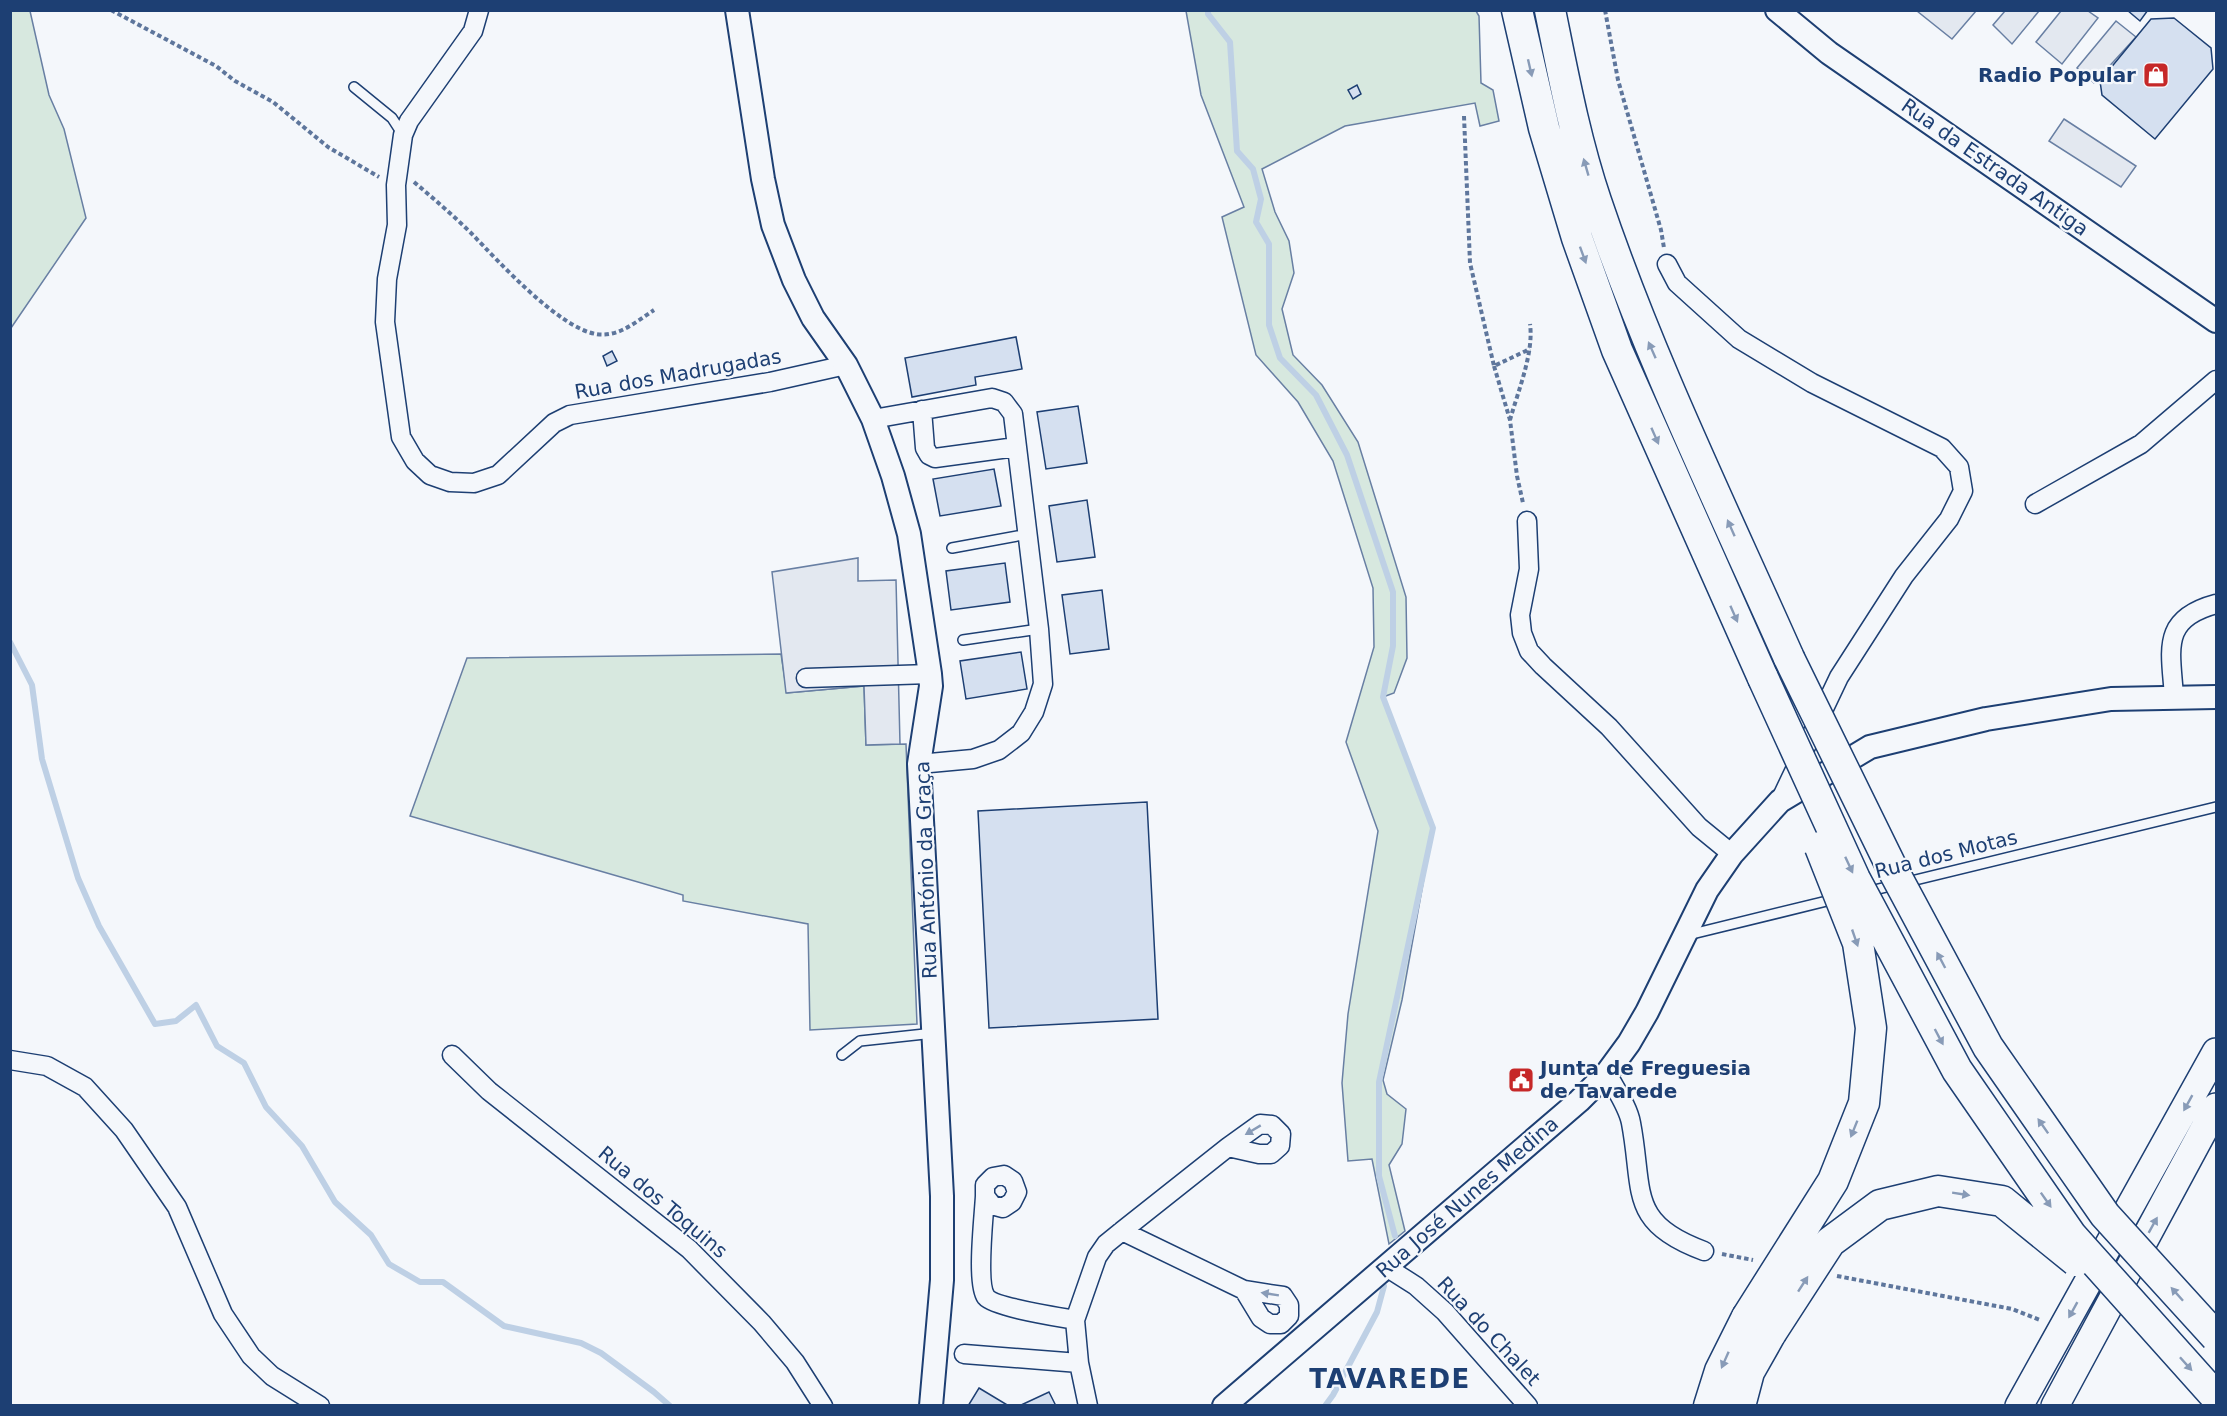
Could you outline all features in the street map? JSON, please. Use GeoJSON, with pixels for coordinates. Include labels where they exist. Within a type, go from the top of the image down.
{"type":"FeatureCollection","features":[{"type":"Feature","properties":{"kind":"main road"},"geometry":{"type":"LineString","coordinates":[[1517,10],[1544,128],[1577,238],[1617,350],[1762,678],[1855,879],[1957,1070],[2071,1235],[2217,1397]]}},
{"type":"Feature","properties":{"kind":"main road"},"geometry":{"type":"LineString","coordinates":[[1550,10],[1573,120],[1595,199],[1646,337],[1789,658],[1893,870],[1988,1047],[2104,1215],[2217,1337]]}},
{"type":"Feature","properties":{"kind":"main road"},"geometry":{"type":"LineString","coordinates":[[1740,1406],[1759,1325],[1833,1181],[1864,1103],[1871,1028],[1858,943],[1800,796],[1784,724]]}},
{"type":"Feature","properties":{"kind":"main road"},"geometry":{"type":"LineString","coordinates":[[2019,1406],[2217,1052]]}},
{"type":"Feature","properties":{"kind":"main road"},"geometry":{"type":"LineString","coordinates":[[2055,1406],[2217,1107]]}},
{"type":"Feature","properties":{"kind":"main road"},"geometry":{"type":"LineString","coordinates":[[1709,1406],[1720,1371],[1830,1242],[1880,1205],[1938,1191],[2001,1201],[2058,1246],[2154,1329]]}},
{"type":"Feature","properties":{"kind":"street","name":"Rua dos Madrugadas"},"geometry":{"type":"LineString","coordinates":[[479,10],[473,31],[409,121],[403,135],[397,176],[397,225],[387,279],[385,322],[401,437],[414,461],[430,475],[450,482],[474,483],[498,475],[554,423],[570,415],[770,382],[846,365]]}},
{"type":"Feature","properties":{"kind":"street","name":"Rua António da Graça"},"geometry":{"type":"LineString","coordinates":[[737,10],[763,179],[773,225],[794,280],[813,318],[846,365],[873,419],[893,476],[909,534],[930,674],[931,686],[919,764],[942,1196],[942,1268],[931,1406]]}},
{"type":"Feature","properties":{"kind":"street","name":"Rua da Estrada Antiga"},"geometry":{"type":"LineString","coordinates":[[1777,10],[1829,53],[2217,321]]}},
{"type":"Feature","properties":{"kind":"street"},"geometry":{"type":"LineString","coordinates":[[1666,264],[1677,283],[1739,339],[1812,383],[1941,448],[1959,467],[1963,491],[1949,519],[1904,576],[1839,677],[1780,801]]}},
{"type":"Feature","properties":{"kind":"street"},"geometry":{"type":"LineString","coordinates":[[2035,504],[2141,444],[2217,380]]}},
{"type":"Feature","properties":{"kind":"street"},"geometry":{"type":"LineString","coordinates":[[873,419],[992,398],[1004,402],[1013,414],[1040,629],[1043,684],[1034,712],[1021,733],[999,750],[973,759],[919,764]]}},
{"type":"Feature","properties":{"kind":"street"},"geometry":{"type":"LineString","coordinates":[[922,410],[925,448],[929,456],[935,458],[1016,447]]}},
{"type":"Feature","properties":{"kind":"street"},"geometry":{"type":"LineString","coordinates":[[1527,520],[1529,569],[1520,615],[1522,633],[1529,651],[1609,727],[1699,827],[1732,855]]}},
{"type":"Feature","properties":{"kind":"street"},"geometry":{"type":"LineString","coordinates":[[2174,697],[2171,645],[2174,631],[2187,616],[2217,604]]}},
{"type":"Feature","properties":{"kind":"street"},"geometry":{"type":"LineString","coordinates":[[807,678],[930,674]]}},
{"type":"Feature","properties":{"kind":"street","name":"Rua José Nunes Medina"},"geometry":{"type":"LineString","coordinates":[[1224,1406],[1579,1101],[1607,1073],[1629,1043],[1647,1012],[1707,890],[1732,855],[1780,801],[1870,747],[1986,719],[2111,699],[2217,697]]}},
{"type":"Feature","properties":{"kind":"street","name":"Rua dos Toquins"},"geometry":{"type":"LineString","coordinates":[[452,1055],[489,1091],[689,1249],[762,1323],[795,1362],[823,1406]]}},
{"type":"Feature","properties":{"kind":"street"},"geometry":{"type":"LineString","coordinates":[[10,1060],[47,1066],[85,1087],[93,1095],[123,1130],[177,1207],[223,1314],[251,1356],[272,1376],[320,1406]]}},
{"type":"Feature","properties":{"kind":"street"},"geometry":{"type":"LineString","coordinates":[[1607,1073],[1630,1120],[1641,1193],[1647,1213],[1661,1230],[1680,1242],[1704,1251]]}},
{"type":"Feature","properties":{"kind":"street"},"geometry":{"type":"LineString","coordinates":[[1088,1406],[1079,1364],[1075,1320],[1097,1257],[1106,1244],[1228,1147]]}},
{"type":"Feature","properties":{"kind":"street"},"geometry":{"type":"LineString","coordinates":[[985,1196],[981,1285],[987,1298],[999,1304],[1075,1320]]}},
{"type":"Feature","properties":{"kind":"street"},"geometry":{"type":"LineString","coordinates":[[1122,1231],[1244,1290]]}},
{"type":"Feature","properties":{"kind":"street","name":"Rua do Chalet"},"geometry":{"type":"LineString","coordinates":[[1386,1267],[1416,1286],[1445,1312],[1528,1406]]}},
{"type":"Feature","properties":{"kind":"street"},"geometry":{"type":"LineString","coordinates":[[964,1354],[1079,1364]]}},
{"type":"Feature","properties":{"kind":"lane"},"geometry":{"type":"LineString","coordinates":[[354,87],[393,118],[403,135]]}},
{"type":"Feature","properties":{"kind":"lane"},"geometry":{"type":"LineString","coordinates":[[952,548],[1028,534]]}},
{"type":"Feature","properties":{"kind":"lane"},"geometry":{"type":"LineString","coordinates":[[963,640],[1040,629]]}},
{"type":"Feature","properties":{"kind":"lane","name":"Rua dos Motas"},"geometry":{"type":"LineString","coordinates":[[1856,894],[2217,807]]}},
{"type":"Feature","properties":{"kind":"lane"},"geometry":{"type":"LineString","coordinates":[[1683,936],[1845,897]]}},
{"type":"Feature","properties":{"kind":"lane"},"geometry":{"type":"LineString","coordinates":[[842,1054],[860,1041],[934,1033]]}},
{"type":"Feature","properties":{"kind":"path"},"geometry":{"type":"LineString","coordinates":[[111,10],[216,66],[235,81],[273,102],[328,147],[397,176],[472,234],[489,254],[560,317],[575,327],[597,335],[620,332],[654,310]]}},
{"type":"Feature","properties":{"kind":"path"},"geometry":{"type":"LineString","coordinates":[[1605,10],[1618,80],[1661,230],[1666,264]]}},
{"type":"Feature","properties":{"kind":"path"},"geometry":{"type":"LineString","coordinates":[[1464,116],[1470,262],[1494,366],[1510,420],[1517,476],[1527,520]]}},
{"type":"Feature","properties":{"kind":"path"},"geometry":{"type":"LineString","coordinates":[[1510,420],[1530,349],[1532,336],[1530,324]]}},
{"type":"Feature","properties":{"kind":"path"},"geometry":{"type":"LineString","coordinates":[[1494,366],[1530,349]]}},
{"type":"Feature","properties":{"kind":"path"},"geometry":{"type":"LineString","coordinates":[[1704,1251],[1761,1261]]}},
{"type":"Feature","properties":{"kind":"path"},"geometry":{"type":"LineString","coordinates":[[1830,1274],[2012,1309],[2036,1317],[2059,1334]]}},
{"type":"Feature","properties":{"kind":"shaded area"},"geometry":{"type":"Polygon","coordinates":[[[11,10],[30,11],[49,95],[64,129],[86,218],[11,328],[11,10]]]}},
{"type":"Feature","properties":{"kind":"shaded area"},"geometry":{"type":"Polygon","coordinates":[[[1186,11],[1476,11],[1479,16],[1481,83],[1493,90],[1499,121],[1480,126],[1475,103],[1345,126],[1262,169],[1275,212],[1289,241],[1294,273],[1282,309],[1293,355],[1322,385],[1358,442],[1406,597],[1407,658],[1394,693],[1383,697],[1433,828],[1402,1000],[1383,1080],[1387,1094],[1406,1109],[1402,1144],[1389,1165],[1405,1231],[1389,1244],[1372,1159],[1348,1161],[1342,1083],[1348,1014],[1378,831],[1346,742],[1374,647],[1373,588],[1333,461],[1298,402],[1256,355],[1222,217],[1244,207],[1201,95],[1186,11]]]}},
{"type":"Feature","properties":{"kind":"shaded area"},"geometry":{"type":"Polygon","coordinates":[[[1917,11],[1976,11],[1952,39],[1917,11]]]}},
{"type":"Feature","properties":{"kind":"shaded area"},"geometry":{"type":"Polygon","coordinates":[[[2005,11],[2039,11],[2012,44],[1993,25],[2005,11]]]}},
{"type":"Feature","properties":{"kind":"shaded area"},"geometry":{"type":"Polygon","coordinates":[[[2061,11],[2088,11],[2098,18],[2062,64],[2036,42],[2061,11]]]}},
{"type":"Feature","properties":{"kind":"shaded area"},"geometry":{"type":"Polygon","coordinates":[[[2116,21],[2136,37],[2094,83],[2077,68],[2116,21]]]}},
{"type":"Feature","properties":{"kind":"shaded area"},"geometry":{"type":"Polygon","coordinates":[[[2064,119],[2136,166],[2121,187],[2049,141],[2064,119]]]}},
{"type":"Feature","properties":{"kind":"shaded area"},"geometry":{"type":"Polygon","coordinates":[[[858,558],[858,581],[896,580],[900,744],[866,745],[864,686],[786,693],[772,572],[858,558]]]}},
{"type":"Feature","properties":{"kind":"shaded area"},"geometry":{"type":"Polygon","coordinates":[[[781,654],[787,693],[864,686],[866,745],[906,744],[917,1024],[810,1030],[808,924],[683,901],[683,895],[410,816],[467,658],[781,654]]]}},
{"type":"Feature","properties":{"kind":"building"},"geometry":{"type":"Polygon","coordinates":[[[2127,10],[2148,10],[2140,21],[2127,10]]]}},
{"type":"Feature","properties":{"kind":"building","name":"Radio Popular"},"geometry":{"type":"Polygon","coordinates":[[[2174,18],[2211,48],[2213,69],[2155,139],[2102,95],[2100,81],[2151,19],[2174,18]]]}},
{"type":"Feature","properties":{"kind":"building"},"geometry":{"type":"Polygon","coordinates":[[[1357,85],[1361,94],[1353,99],[1348,90],[1357,85]]]}},
{"type":"Feature","properties":{"kind":"building"},"geometry":{"type":"Polygon","coordinates":[[[1016,337],[1022,369],[975,377],[976,385],[912,397],[905,358],[1016,337]]]}},
{"type":"Feature","properties":{"kind":"building"},"geometry":{"type":"Polygon","coordinates":[[[612,351],[617,361],[607,366],[603,356],[612,351]]]}},
{"type":"Feature","properties":{"kind":"building"},"geometry":{"type":"Polygon","coordinates":[[[1078,406],[1087,463],[1046,469],[1037,412],[1078,406]]]}},
{"type":"Feature","properties":{"kind":"building"},"geometry":{"type":"Polygon","coordinates":[[[994,469],[1001,506],[940,516],[933,479],[994,469]]]}},
{"type":"Feature","properties":{"kind":"building"},"geometry":{"type":"Polygon","coordinates":[[[1087,500],[1095,557],[1057,562],[1049,506],[1087,500]]]}},
{"type":"Feature","properties":{"kind":"building"},"geometry":{"type":"Polygon","coordinates":[[[1005,563],[1010,602],[951,610],[946,571],[1005,563]]]}},
{"type":"Feature","properties":{"kind":"building"},"geometry":{"type":"Polygon","coordinates":[[[1102,590],[1109,649],[1070,654],[1062,595],[1102,590]]]}},
{"type":"Feature","properties":{"kind":"building"},"geometry":{"type":"Polygon","coordinates":[[[1021,652],[1027,689],[966,699],[960,661],[1021,652]]]}},
{"type":"Feature","properties":{"kind":"building"},"geometry":{"type":"Polygon","coordinates":[[[1147,802],[1158,1019],[989,1028],[978,811],[1147,802]]]}},
{"type":"Feature","properties":{"kind":"building"},"geometry":{"type":"Polygon","coordinates":[[[979,1388],[1009,1406],[968,1406],[979,1388]]]}},
{"type":"Feature","properties":{"kind":"building"},"geometry":{"type":"Polygon","coordinates":[[[1049,1392],[1056,1406],[1019,1406],[1049,1392]]]}},
{"type":"Feature","properties":{"kind":"waterway"},"geometry":{"type":"LineString","coordinates":[[1208,10],[1208,14],[1230,42],[1237,151],[1253,169],[1261,199],[1256,222],[1269,244],[1269,325],[1280,358],[1316,395],[1347,455],[1393,592],[1393,646],[1383,697],[1433,828],[1379,1082],[1379,1176],[1395,1236]]}},
{"type":"Feature","properties":{"kind":"waterway"},"geometry":{"type":"LineString","coordinates":[[10,642],[32,685],[42,759],[78,878],[99,926],[155,1024],[176,1021],[196,1005],[217,1046],[244,1063],[266,1107],[302,1146],[335,1202],[371,1235],[389,1264],[420,1282],[443,1282],[504,1326],[581,1343],[601,1353],[670,1406]]}},
{"type":"Feature","properties":{"kind":"waterway"},"geometry":{"type":"LineString","coordinates":[[1325,1406],[1377,1312],[1384,1286]]}},
{"type":"Feature","properties":{"kind":"place","name":"Radio Popular"},"geometry":{"type":"Point","coordinates":[2156,75]}},
{"type":"Feature","properties":{"kind":"place","name":"Junta de Freguesia de Tavarede"},"geometry":{"type":"Point","coordinates":[1521,1080]}},
{"type":"Feature","properties":{"kind":"district","name":"TAVAREDE"},"geometry":{"type":"Point","coordinates":[1390,1379]}}]}
